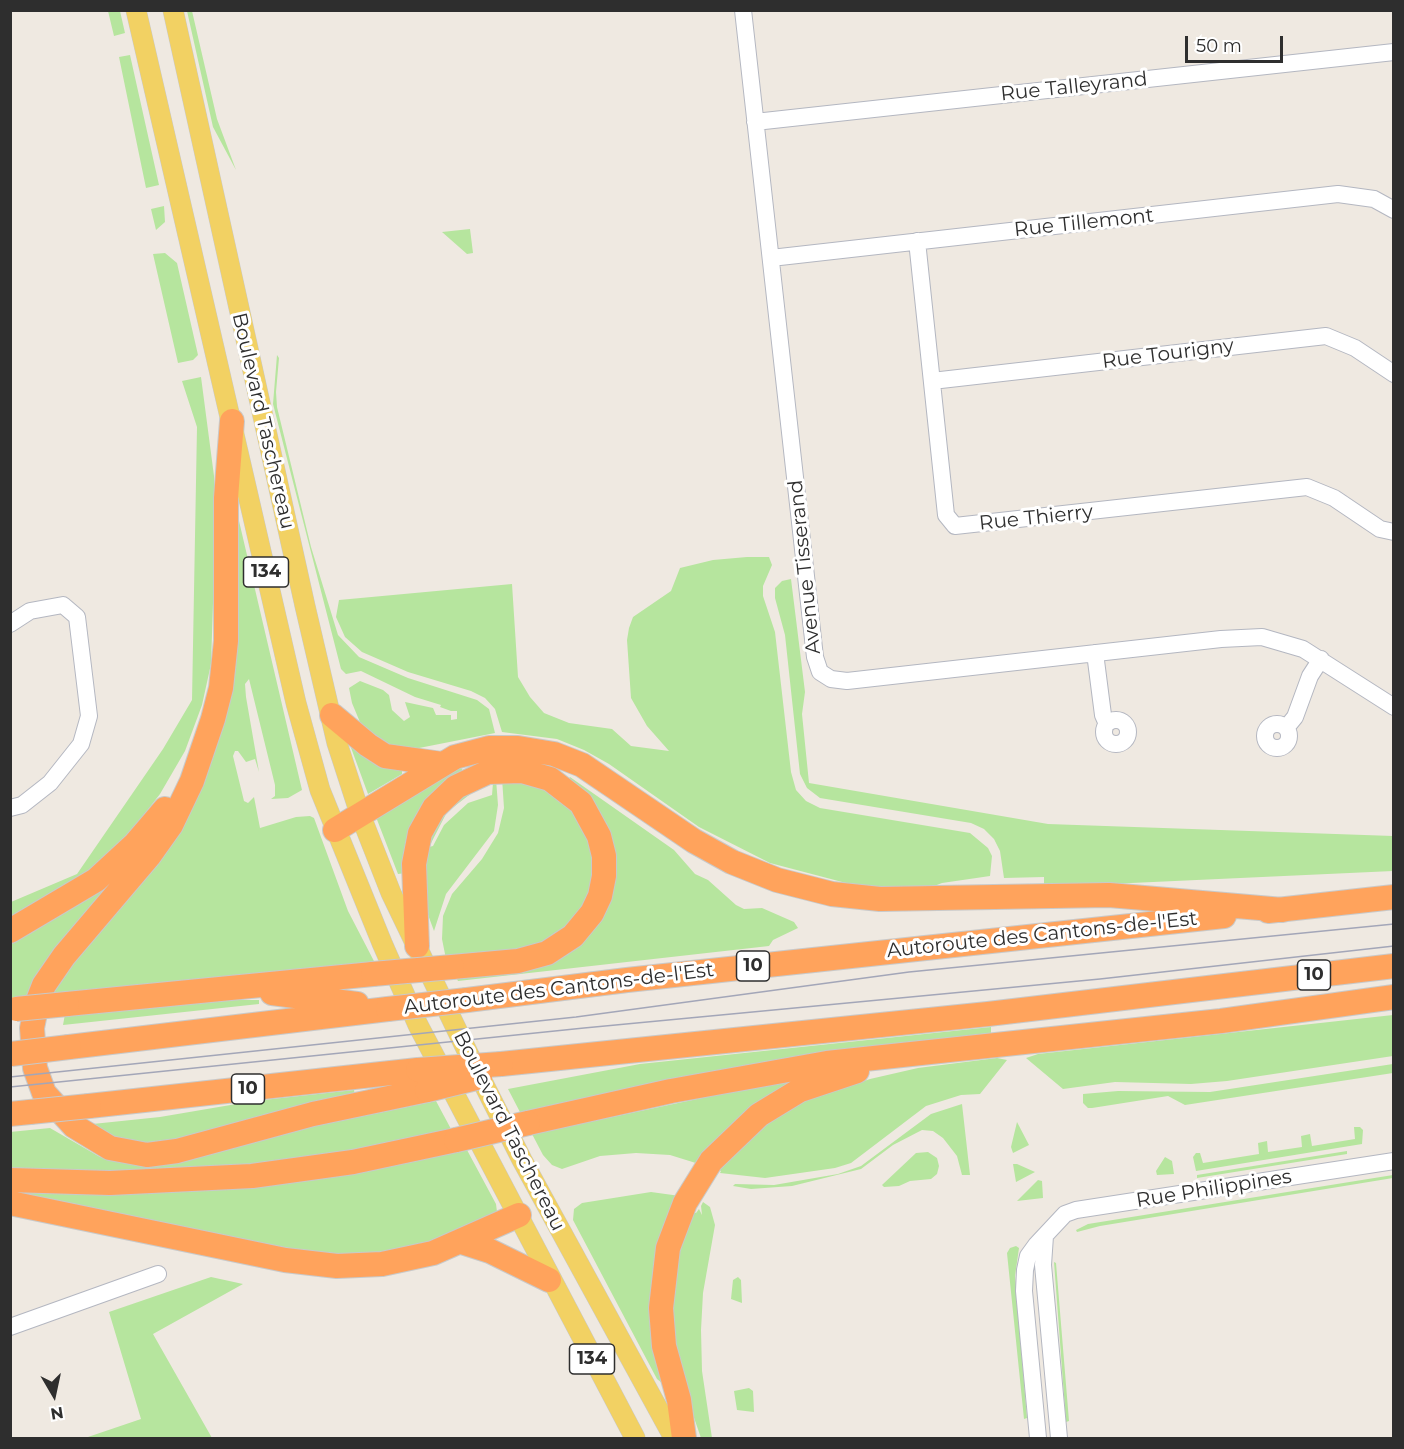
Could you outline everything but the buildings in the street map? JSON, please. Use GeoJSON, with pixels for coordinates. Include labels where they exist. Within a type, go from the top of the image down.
{"type":"FeatureCollection","features":[{"type":"Feature","properties":{"kind":"highway"},"geometry":{"type":"LineString","coordinates":[[232,421],[226,498],[228,607],[225,654],[217,702],[203,749],[182,805],[162,839],[59,961],[44,985],[37,1003],[32,1038],[35,1068],[44,1094],[74,1126],[93,1140],[120,1151],[147,1155],[177,1151],[313,1114],[422,1080]]}},
{"type":"Feature","properties":{"kind":"highway"},"geometry":{"type":"LineString","coordinates":[[332,715],[385,756],[442,764]]}},
{"type":"Feature","properties":{"kind":"highway"},"geometry":{"type":"LineString","coordinates":[[335,830],[442,764],[464,753],[498,747],[536,750],[563,757],[599,775],[688,837],[732,862],[785,882],[843,897],[880,899],[1109,895],[1283,910]]}},
{"type":"Feature","properties":{"kind":"highway"},"geometry":{"type":"LineString","coordinates":[[10,931],[83,890],[121,859],[170,802],[203,749]]}},
{"type":"Feature","properties":{"kind":"highway"},"geometry":{"type":"LineString","coordinates":[[13,1009],[210,991],[283,981],[518,961],[547,953],[573,936],[592,913],[600,896],[604,876],[604,856],[599,836],[581,803],[550,779],[513,770],[488,772],[456,787],[434,808],[420,833],[414,864],[417,946]]}},
{"type":"Feature","properties":{"kind":"highway","name":"Autoroute des Cantons-de-l'Est"},"geometry":{"type":"LineString","coordinates":[[10,1054],[627,980],[1394,897]]}},
{"type":"Feature","properties":{"kind":"highway","name":"10"},"geometry":{"type":"LineString","coordinates":[[20,1113],[422,1080],[558,1059],[1022,1010],[1394,966]]}},
{"type":"Feature","properties":{"kind":"highway"},"geometry":{"type":"LineString","coordinates":[[210,991],[285,993],[388,1009]]}},
{"type":"Feature","properties":{"kind":"highway"},"geometry":{"type":"LineString","coordinates":[[10,1180],[110,1184],[252,1176],[353,1162],[734,1079],[827,1064],[1221,1021],[1394,997]]}},
{"type":"Feature","properties":{"kind":"highway"},"geometry":{"type":"LineString","coordinates":[[684,1438],[679,1400],[664,1346],[661,1308],[668,1248],[685,1203],[707,1166],[748,1123],[800,1090],[857,1071],[944,1050]]}},
{"type":"Feature","properties":{"kind":"highway"},"geometry":{"type":"LineString","coordinates":[[10,1203],[263,1255],[319,1264],[381,1264],[424,1256],[462,1242],[519,1215]]}},
{"type":"Feature","properties":{"kind":"highway"},"geometry":{"type":"LineString","coordinates":[[462,1242],[490,1251],[549,1280]]}},
{"type":"Feature","properties":{"kind":"main road","name":"Boulevard Taschereau"},"geometry":{"type":"LineString","coordinates":[[136,10],[304,732],[335,830],[418,1026],[519,1215],[549,1280],[635,1438]]}},
{"type":"Feature","properties":{"kind":"main road","name":"Boulevard Taschereau"},"geometry":{"type":"LineString","coordinates":[[173,10],[207,155],[244,337],[338,743],[360,814],[391,893],[468,1053],[546,1204],[674,1438]]}},
{"type":"Feature","properties":{"kind":"main road"},"geometry":{"type":"LineString","coordinates":[[519,1215],[546,1204]]}},
{"type":"Feature","properties":{"kind":"street","name":"Avenue Tisserand"},"geometry":{"type":"LineString","coordinates":[[743,10],[815,657],[820,672],[827,678],[841,681],[1249,637],[1286,642],[1321,659],[1394,707]]}},
{"type":"Feature","properties":{"kind":"street","name":"Rue Talleyrand"},"geometry":{"type":"LineString","coordinates":[[755,122],[1394,52]]}},
{"type":"Feature","properties":{"kind":"street","name":"Rue Tillemont"},"geometry":{"type":"LineString","coordinates":[[771,258],[1338,194],[1374,199],[1394,210]]}},
{"type":"Feature","properties":{"kind":"street","name":"Rue Thierry"},"geometry":{"type":"LineString","coordinates":[[916,241],[946,515],[955,526],[1307,487],[1334,498],[1380,528],[1394,532]]}},
{"type":"Feature","properties":{"kind":"street","name":"Rue Tourigny"},"geometry":{"type":"LineString","coordinates":[[932,381],[1326,336],[1355,348],[1394,374]]}},
{"type":"Feature","properties":{"kind":"street"},"geometry":{"type":"LineString","coordinates":[[10,624],[30,611],[63,605],[77,617],[88,716],[81,744],[50,783],[22,805],[10,808]]}},
{"type":"Feature","properties":{"kind":"street"},"geometry":{"type":"LineString","coordinates":[[1095,653],[1103,715],[1107,724]]}},
{"type":"Feature","properties":{"kind":"street"},"geometry":{"type":"LineString","coordinates":[[1286,728],[1295,717],[1310,676],[1321,659]]}},
{"type":"Feature","properties":{"kind":"street","name":"Rue Philippines"},"geometry":{"type":"LineString","coordinates":[[1038,1438],[1024,1291],[1028,1256],[1065,1214],[1076,1210],[1394,1161]]}},
{"type":"Feature","properties":{"kind":"street"},"geometry":{"type":"LineString","coordinates":[[1045,1236],[1043,1265],[1059,1438]]}},
{"type":"Feature","properties":{"kind":"street"},"geometry":{"type":"LineString","coordinates":[[10,1327],[158,1274]]}},
{"type":"Feature","properties":{"kind":"green space"},"geometry":{"type":"Polygon","coordinates":[[[108,11],[120,11],[125,33],[114,36],[108,11]]]}},
{"type":"Feature","properties":{"kind":"green space"},"geometry":{"type":"Polygon","coordinates":[[[187,11],[192,11],[217,119],[236,170],[213,127],[187,11]]]}},
{"type":"Feature","properties":{"kind":"green space"},"geometry":{"type":"Polygon","coordinates":[[[130,55],[159,185],[146,188],[119,57],[130,55]]]}},
{"type":"Feature","properties":{"kind":"green space"},"geometry":{"type":"Polygon","coordinates":[[[164,206],[165,222],[156,230],[151,209],[164,206]]]}},
{"type":"Feature","properties":{"kind":"green space"},"geometry":{"type":"Polygon","coordinates":[[[470,229],[473,253],[467,254],[442,232],[470,229]]]}},
{"type":"Feature","properties":{"kind":"green space"},"geometry":{"type":"Polygon","coordinates":[[[165,253],[177,263],[198,355],[193,360],[178,363],[153,254],[165,253]]]}},
{"type":"Feature","properties":{"kind":"green space"},"geometry":{"type":"Polygon","coordinates":[[[277,355],[279,358],[277,407],[311,547],[338,635],[359,657],[408,678],[477,700],[489,709],[495,733],[414,749],[388,747],[362,727],[352,703],[349,688],[360,681],[383,690],[389,695],[392,710],[404,721],[410,717],[405,702],[433,708],[436,715],[451,715],[451,720],[457,719],[457,711],[451,711],[440,707],[441,705],[415,697],[361,671],[346,674],[341,669],[273,404],[277,355]]]}},
{"type":"Feature","properties":{"kind":"green space"},"geometry":{"type":"Polygon","coordinates":[[[201,377],[214,476],[215,542],[211,664],[202,705],[185,751],[160,794],[128,835],[86,875],[11,917],[11,902],[77,874],[163,749],[192,700],[197,427],[182,381],[201,377]]]}},
{"type":"Feature","properties":{"kind":"green space"},"geometry":{"type":"Polygon","coordinates":[[[235,521],[239,521],[302,790],[288,798],[271,799],[275,796],[275,785],[249,679],[245,684],[246,697],[259,772],[255,759],[246,762],[238,751],[235,751],[233,756],[244,801],[248,803],[254,797],[260,828],[296,817],[314,818],[348,911],[376,965],[49,994],[194,797],[235,521]]]}},
{"type":"Feature","properties":{"kind":"green space"},"geometry":{"type":"Polygon","coordinates":[[[769,557],[772,565],[763,586],[763,596],[775,632],[791,772],[796,790],[806,801],[820,808],[970,833],[988,848],[992,856],[990,876],[942,883],[929,888],[881,888],[846,883],[770,863],[699,827],[609,764],[584,750],[557,739],[502,732],[495,709],[485,698],[471,691],[408,672],[362,652],[345,637],[336,617],[339,600],[512,584],[518,677],[530,697],[544,713],[569,723],[612,729],[631,746],[669,751],[647,726],[631,698],[627,640],[633,617],[671,591],[680,568],[713,560],[769,557]]]}},
{"type":"Feature","properties":{"kind":"green space"},"geometry":{"type":"Polygon","coordinates":[[[791,579],[805,692],[802,714],[809,783],[1048,824],[1393,836],[1393,871],[1044,887],[1044,877],[1004,878],[1000,851],[994,839],[984,829],[971,823],[820,798],[807,788],[800,774],[785,635],[775,598],[775,588],[782,581],[791,579]]]}},
{"type":"Feature","properties":{"kind":"green space"},"geometry":{"type":"Polygon","coordinates":[[[350,745],[402,766],[402,774],[368,794],[350,745]]]}},
{"type":"Feature","properties":{"kind":"green space"},"geometry":{"type":"Polygon","coordinates":[[[461,767],[463,772],[406,873],[398,874],[376,817],[461,767]]]}},
{"type":"Feature","properties":{"kind":"green space"},"geometry":{"type":"Polygon","coordinates":[[[570,777],[674,850],[695,874],[708,880],[736,905],[744,909],[762,908],[794,922],[798,928],[773,940],[769,946],[458,981],[454,973],[523,968],[608,897],[568,780],[570,777]]]}},
{"type":"Feature","properties":{"kind":"green space"},"geometry":{"type":"Polygon","coordinates":[[[502,778],[532,781],[568,801],[591,836],[594,886],[575,923],[538,947],[446,959],[442,939],[443,916],[452,894],[482,859],[498,833],[504,808],[502,778]]]}},
{"type":"Feature","properties":{"kind":"green space"},"geometry":{"type":"Polygon","coordinates":[[[496,779],[498,805],[494,831],[446,894],[434,931],[427,912],[425,846],[453,800],[496,779]],[[493,783],[473,792],[447,812],[429,847],[433,846],[444,825],[468,803],[492,795],[493,783]]]}},
{"type":"Feature","properties":{"kind":"green space"},"geometry":{"type":"Polygon","coordinates":[[[111,875],[116,881],[38,973],[27,996],[11,998],[11,937],[111,875]]]}},
{"type":"Feature","properties":{"kind":"green space"},"geometry":{"type":"Polygon","coordinates":[[[210,1000],[259,1000],[259,1004],[63,1025],[65,1014],[210,1000]]]}},
{"type":"Feature","properties":{"kind":"green space"},"geometry":{"type":"Polygon","coordinates":[[[1393,1015],[1393,1056],[1227,1081],[1191,1084],[1115,1082],[1063,1089],[1026,1058],[1038,1054],[1393,1015]]]}},
{"type":"Feature","properties":{"kind":"green space"},"geometry":{"type":"Polygon","coordinates":[[[991,1027],[991,1033],[872,1048],[521,1114],[508,1089],[640,1064],[991,1027]]]}},
{"type":"Feature","properties":{"kind":"green space"},"geometry":{"type":"Polygon","coordinates":[[[997,1058],[1007,1060],[980,1094],[961,1095],[926,1106],[851,1163],[835,1168],[765,1178],[720,1173],[721,1171],[717,1169],[770,1121],[804,1101],[870,1079],[918,1068],[997,1058]]]}},
{"type":"Feature","properties":{"kind":"green space"},"geometry":{"type":"Polygon","coordinates":[[[1393,1064],[1393,1073],[1185,1105],[1168,1096],[1092,1108],[1088,1108],[1083,1103],[1083,1094],[1118,1091],[1210,1092],[1393,1064]]]}},
{"type":"Feature","properties":{"kind":"green space"},"geometry":{"type":"Polygon","coordinates":[[[796,1078],[699,1164],[670,1155],[636,1153],[600,1156],[562,1169],[552,1165],[543,1155],[532,1134],[796,1078]]]}},
{"type":"Feature","properties":{"kind":"green space"},"geometry":{"type":"Polygon","coordinates":[[[354,1090],[355,1096],[185,1140],[138,1146],[83,1125],[160,1117],[254,1101],[354,1090]]]}},
{"type":"Feature","properties":{"kind":"green space"},"geometry":{"type":"Polygon","coordinates":[[[436,1101],[451,1129],[322,1158],[148,1175],[11,1171],[10,1132],[50,1128],[100,1157],[132,1164],[436,1101]]]}},
{"type":"Feature","properties":{"kind":"green space"},"geometry":{"type":"Polygon","coordinates":[[[962,1104],[970,1175],[962,1175],[957,1156],[943,1138],[933,1131],[922,1130],[893,1145],[861,1169],[792,1186],[751,1189],[733,1186],[735,1184],[774,1185],[838,1174],[861,1166],[931,1114],[962,1104]]]}},
{"type":"Feature","properties":{"kind":"green space"},"geometry":{"type":"Polygon","coordinates":[[[1017,1122],[1029,1145],[1013,1153],[1011,1147],[1017,1122]]]}},
{"type":"Feature","properties":{"kind":"green space"},"geometry":{"type":"Polygon","coordinates":[[[1354,1127],[1360,1127],[1363,1130],[1362,1144],[1196,1171],[1193,1157],[1196,1153],[1200,1153],[1203,1163],[1259,1154],[1258,1143],[1267,1141],[1268,1152],[1302,1147],[1301,1136],[1310,1134],[1312,1146],[1355,1139],[1354,1127]]]}},
{"type":"Feature","properties":{"kind":"green space"},"geometry":{"type":"Polygon","coordinates":[[[467,1150],[496,1204],[497,1212],[426,1245],[340,1258],[11,1196],[10,1188],[386,1167],[467,1150]]]}},
{"type":"Feature","properties":{"kind":"green space"},"geometry":{"type":"Polygon","coordinates":[[[1347,1151],[1347,1154],[1197,1178],[1197,1175],[1347,1151]]]}},
{"type":"Feature","properties":{"kind":"green space"},"geometry":{"type":"Polygon","coordinates":[[[928,1152],[937,1158],[939,1166],[937,1174],[931,1179],[910,1181],[899,1186],[884,1187],[882,1185],[916,1153],[928,1152]]]}},
{"type":"Feature","properties":{"kind":"green space"},"geometry":{"type":"Polygon","coordinates":[[[1165,1157],[1172,1161],[1174,1174],[1157,1175],[1156,1171],[1165,1157]]]}},
{"type":"Feature","properties":{"kind":"green space"},"geometry":{"type":"Polygon","coordinates":[[[1013,1164],[1017,1164],[1035,1172],[1016,1182],[1013,1164]]]}},
{"type":"Feature","properties":{"kind":"green space"},"geometry":{"type":"Polygon","coordinates":[[[1393,1175],[1393,1178],[1100,1226],[1077,1232],[1076,1230],[1088,1224],[1393,1175]]]}},
{"type":"Feature","properties":{"kind":"green space"},"geometry":{"type":"Polygon","coordinates":[[[1038,1180],[1042,1181],[1043,1198],[1017,1201],[1038,1180]]]}},
{"type":"Feature","properties":{"kind":"green space"},"geometry":{"type":"Polygon","coordinates":[[[651,1192],[680,1196],[662,1383],[657,1379],[573,1220],[574,1209],[582,1203],[651,1192]]]}},
{"type":"Feature","properties":{"kind":"green space"},"geometry":{"type":"Polygon","coordinates":[[[703,1202],[710,1207],[715,1225],[703,1293],[701,1330],[702,1371],[712,1438],[701,1438],[690,1406],[674,1347],[672,1295],[681,1241],[692,1212],[696,1213],[699,1209],[702,1215],[703,1202]]]}},
{"type":"Feature","properties":{"kind":"green space"},"geometry":{"type":"Polygon","coordinates":[[[1016,1246],[1019,1248],[1015,1276],[1027,1418],[1024,1419],[1007,1253],[1010,1248],[1016,1246]]]}},
{"type":"Feature","properties":{"kind":"green space"},"geometry":{"type":"Polygon","coordinates":[[[1054,1262],[1056,1263],[1069,1421],[1066,1422],[1054,1262]]]}},
{"type":"Feature","properties":{"kind":"green space"},"geometry":{"type":"Polygon","coordinates":[[[211,1277],[243,1284],[153,1334],[212,1438],[85,1438],[141,1419],[109,1312],[211,1277]]]}},
{"type":"Feature","properties":{"kind":"green space"},"geometry":{"type":"Polygon","coordinates":[[[738,1277],[741,1280],[742,1303],[731,1299],[733,1280],[738,1277]]]}},
{"type":"Feature","properties":{"kind":"green space"},"geometry":{"type":"Polygon","coordinates":[[[749,1388],[753,1391],[754,1412],[737,1410],[734,1391],[749,1388]]]}},
{"type":"Feature","properties":{"kind":"tram line"},"geometry":{"type":"LineString","coordinates":[[10,1077],[576,1017],[909,972],[1394,924]]}},
{"type":"Feature","properties":{"kind":"tram line"},"geometry":{"type":"LineString","coordinates":[[10,1087],[584,1028],[1100,979],[1394,946]]}}]}
